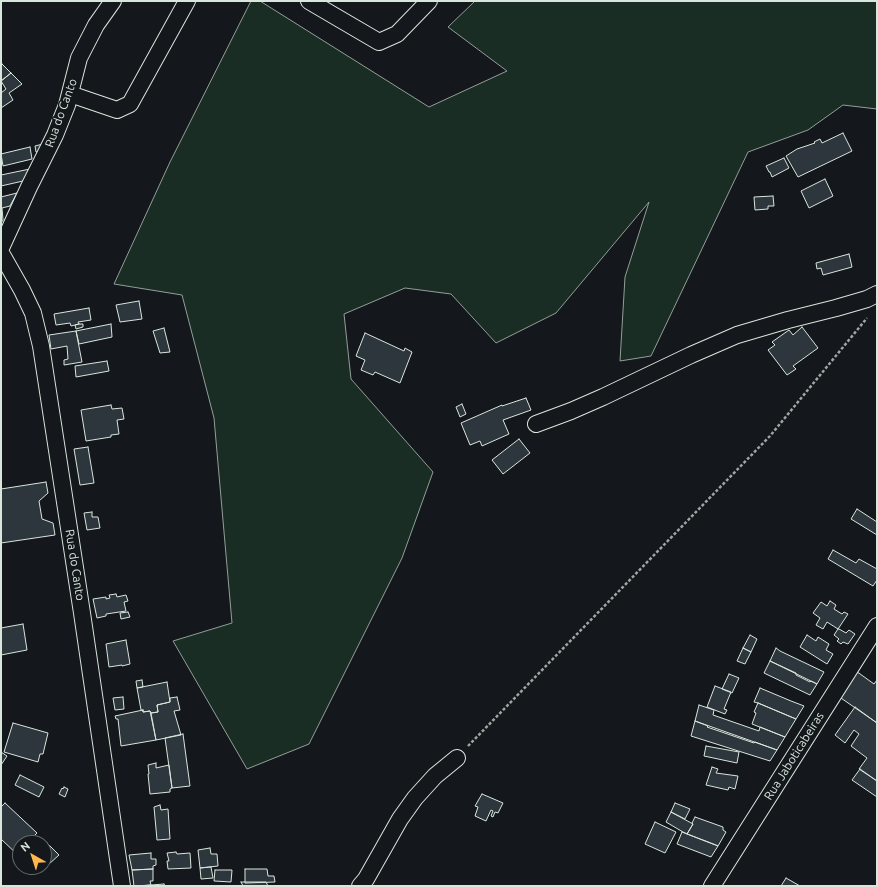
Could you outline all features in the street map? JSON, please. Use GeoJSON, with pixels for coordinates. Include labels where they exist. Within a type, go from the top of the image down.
{"type":"FeatureCollection","features":[{"type":"Feature","properties":{"kind":"street","name":"Rua do Canto"},"geometry":{"type":"LineString","coordinates":[[1,248],[29,187],[56,135],[67,105],[79,58],[96,25],[113,1]]}},
{"type":"Feature","properties":{"kind":"street"},"geometry":{"type":"LineString","coordinates":[[70,94],[117,110],[130,104],[187,1]]}},
{"type":"Feature","properties":{"kind":"street"},"geometry":{"type":"LineString","coordinates":[[309,1],[379,42],[397,34],[428,1]]}},
{"type":"Feature","properties":{"kind":"street","name":"Rua do Canto"},"geometry":{"type":"LineString","coordinates":[[1,252],[33,313],[41,346],[122,886]]}},
{"type":"Feature","properties":{"kind":"street"},"geometry":{"type":"LineString","coordinates":[[536,424],[604,397],[691,355],[737,336],[788,320],[867,299],[877,294]]}},
{"type":"Feature","properties":{"kind":"street","name":"Rua Jaboticabeiras"},"geometry":{"type":"LineString","coordinates":[[712,886],[815,722],[873,642],[877,626]]}},
{"type":"Feature","properties":{"kind":"street"},"geometry":{"type":"LineString","coordinates":[[360,886],[366,879],[400,819],[415,798],[435,776],[457,758]]}},
{"type":"Feature","properties":{"kind":"path"},"geometry":{"type":"LineString","coordinates":[[457,758],[770,436],[867,317]]}},
{"type":"Feature","properties":{"kind":"green space"},"geometry":{"type":"Polygon","coordinates":[[[251,1],[260,1],[429,107],[507,71],[448,27],[475,1],[877,1],[877,109],[843,105],[808,130],[748,152],[651,356],[620,361],[625,277],[649,202],[556,313],[496,343],[451,294],[405,288],[344,314],[351,379],[433,472],[402,558],[309,744],[247,769],[173,641],[232,623],[214,418],[182,295],[114,284],[170,162],[251,1]]]}},
{"type":"Feature","properties":{"kind":"building"},"geometry":{"type":"Polygon","coordinates":[[[2,64],[11,73],[1,81],[1,65],[2,64]]]}},
{"type":"Feature","properties":{"kind":"building"},"geometry":{"type":"Polygon","coordinates":[[[11,73],[22,84],[9,93],[13,100],[1,108],[1,93],[6,89],[1,81],[11,73]]]}},
{"type":"Feature","properties":{"kind":"building"},"geometry":{"type":"Polygon","coordinates":[[[843,133],[852,151],[798,177],[786,156],[797,149],[815,143],[814,142],[820,139],[822,143],[843,133]]]}},
{"type":"Feature","properties":{"kind":"building"},"geometry":{"type":"Polygon","coordinates":[[[43,144],[38,152],[36,152],[35,146],[43,144]]]}},
{"type":"Feature","properties":{"kind":"building"},"geometry":{"type":"Polygon","coordinates":[[[30,147],[32,159],[3,166],[1,154],[30,147]]]}},
{"type":"Feature","properties":{"kind":"building"},"geometry":{"type":"Polygon","coordinates":[[[784,158],[789,168],[772,177],[766,166],[784,158]]]}},
{"type":"Feature","properties":{"kind":"building"},"geometry":{"type":"Polygon","coordinates":[[[30,169],[23,181],[1,186],[1,175],[30,169]]]}},
{"type":"Feature","properties":{"kind":"building"},"geometry":{"type":"Polygon","coordinates":[[[825,179],[833,196],[809,208],[801,191],[825,179]]]}},
{"type":"Feature","properties":{"kind":"building"},"geometry":{"type":"Polygon","coordinates":[[[17,193],[10,206],[2,208],[3,220],[1,223],[1,197],[17,193]]]}},
{"type":"Feature","properties":{"kind":"building"},"geometry":{"type":"Polygon","coordinates":[[[773,196],[774,206],[768,206],[768,209],[755,210],[754,197],[773,196]]]}},
{"type":"Feature","properties":{"kind":"building"},"geometry":{"type":"Polygon","coordinates":[[[849,254],[852,267],[823,275],[821,268],[817,269],[816,263],[849,254]]]}},
{"type":"Feature","properties":{"kind":"building"},"geometry":{"type":"Polygon","coordinates":[[[139,301],[142,319],[120,322],[116,305],[139,301]]]}},
{"type":"Feature","properties":{"kind":"building"},"geometry":{"type":"Polygon","coordinates":[[[89,308],[91,320],[78,322],[79,324],[71,326],[70,323],[56,325],[54,314],[89,308]]]}},
{"type":"Feature","properties":{"kind":"building"},"geometry":{"type":"Polygon","coordinates":[[[83,324],[83,327],[76,329],[75,325],[83,324]]]}},
{"type":"Feature","properties":{"kind":"building"},"geometry":{"type":"Polygon","coordinates":[[[111,324],[112,337],[79,344],[76,331],[111,324]]]}},
{"type":"Feature","properties":{"kind":"building"},"geometry":{"type":"Polygon","coordinates":[[[802,327],[818,348],[793,366],[796,369],[787,375],[768,350],[775,345],[772,342],[789,330],[793,335],[802,327]]]}},
{"type":"Feature","properties":{"kind":"building"},"geometry":{"type":"Polygon","coordinates":[[[164,328],[170,352],[160,353],[153,331],[164,328]]]}},
{"type":"Feature","properties":{"kind":"building"},"geometry":{"type":"Polygon","coordinates":[[[76,331],[82,362],[64,365],[64,360],[68,359],[67,346],[51,349],[49,335],[76,331]]]}},
{"type":"Feature","properties":{"kind":"building"},"geometry":{"type":"Polygon","coordinates":[[[365,333],[404,351],[405,348],[412,352],[400,383],[375,372],[373,375],[361,370],[365,360],[356,356],[365,333]]]}},
{"type":"Feature","properties":{"kind":"building"},"geometry":{"type":"Polygon","coordinates":[[[107,361],[109,371],[76,377],[75,366],[107,361]]]}},
{"type":"Feature","properties":{"kind":"building"},"geometry":{"type":"Polygon","coordinates":[[[526,398],[531,410],[503,420],[509,434],[482,446],[480,441],[470,445],[461,423],[502,405],[526,398]]]}},
{"type":"Feature","properties":{"kind":"building"},"geometry":{"type":"Polygon","coordinates":[[[462,404],[466,414],[460,417],[456,407],[462,404]]]}},
{"type":"Feature","properties":{"kind":"building"},"geometry":{"type":"Polygon","coordinates":[[[111,405],[112,409],[122,408],[124,419],[117,420],[119,434],[111,435],[111,437],[86,441],[81,410],[111,405]]]}},
{"type":"Feature","properties":{"kind":"building"},"geometry":{"type":"Polygon","coordinates":[[[519,439],[530,453],[503,474],[492,460],[519,439]]]}},
{"type":"Feature","properties":{"kind":"building"},"geometry":{"type":"Polygon","coordinates":[[[88,447],[94,483],[80,485],[74,449],[88,447]]]}},
{"type":"Feature","properties":{"kind":"building"},"geometry":{"type":"Polygon","coordinates":[[[46,482],[48,493],[39,501],[42,519],[53,523],[55,535],[1,543],[1,489],[46,482]]]}},
{"type":"Feature","properties":{"kind":"building"},"geometry":{"type":"Polygon","coordinates":[[[857,509],[877,522],[877,535],[851,519],[857,509]]]}},
{"type":"Feature","properties":{"kind":"building"},"geometry":{"type":"Polygon","coordinates":[[[92,512],[92,517],[98,517],[100,528],[87,530],[84,513],[92,512]]]}},
{"type":"Feature","properties":{"kind":"building"},"geometry":{"type":"Polygon","coordinates":[[[833,550],[856,563],[859,559],[877,569],[877,580],[873,586],[828,559],[833,550]]]}},
{"type":"Feature","properties":{"kind":"building"},"geometry":{"type":"Polygon","coordinates":[[[116,594],[117,597],[126,595],[128,601],[124,602],[126,611],[106,614],[106,616],[97,618],[93,599],[106,597],[106,599],[110,598],[109,595],[116,594]]]}},
{"type":"Feature","properties":{"kind":"building"},"geometry":{"type":"Polygon","coordinates":[[[830,601],[836,605],[834,609],[842,614],[844,612],[848,614],[838,629],[827,622],[823,629],[816,625],[820,618],[813,613],[821,602],[827,606],[830,601]]]}},
{"type":"Feature","properties":{"kind":"building"},"geometry":{"type":"Polygon","coordinates":[[[128,612],[130,617],[121,619],[120,613],[128,612]]]}},
{"type":"Feature","properties":{"kind":"building"},"geometry":{"type":"Polygon","coordinates":[[[23,624],[27,650],[1,655],[1,628],[23,624]]]}},
{"type":"Feature","properties":{"kind":"building"},"geometry":{"type":"Polygon","coordinates":[[[838,629],[846,633],[849,630],[855,634],[848,644],[843,642],[841,644],[837,641],[839,639],[834,635],[838,629]]]}},
{"type":"Feature","properties":{"kind":"building"},"geometry":{"type":"Polygon","coordinates":[[[750,635],[757,639],[751,652],[743,648],[750,635]]]}},
{"type":"Feature","properties":{"kind":"building"},"geometry":{"type":"Polygon","coordinates":[[[807,635],[816,641],[818,637],[829,644],[826,650],[833,654],[827,664],[800,647],[807,635]]]}},
{"type":"Feature","properties":{"kind":"building"},"geometry":{"type":"Polygon","coordinates":[[[126,640],[130,664],[109,667],[106,644],[126,640]]]}},
{"type":"Feature","properties":{"kind":"building"},"geometry":{"type":"Polygon","coordinates":[[[743,648],[751,652],[745,664],[737,661],[743,648]]]}},
{"type":"Feature","properties":{"kind":"building"},"geometry":{"type":"Polygon","coordinates":[[[776,648],[824,672],[817,684],[770,661],[776,648]]]}},
{"type":"Feature","properties":{"kind":"building"},"geometry":{"type":"Polygon","coordinates":[[[770,661],[796,673],[796,675],[810,682],[811,681],[817,684],[810,695],[764,673],[770,661]]]}},
{"type":"Feature","properties":{"kind":"building"},"geometry":{"type":"Polygon","coordinates":[[[856,671],[874,684],[877,680],[877,723],[838,696],[856,671]]]}},
{"type":"Feature","properties":{"kind":"building"},"geometry":{"type":"Polygon","coordinates":[[[729,674],[739,678],[732,693],[722,689],[729,674]]]}},
{"type":"Feature","properties":{"kind":"building"},"geometry":{"type":"Polygon","coordinates":[[[142,680],[143,687],[137,688],[136,681],[142,680]]]}},
{"type":"Feature","properties":{"kind":"building"},"geometry":{"type":"Polygon","coordinates":[[[167,682],[170,702],[157,705],[158,712],[143,712],[143,710],[141,710],[137,688],[167,682]]]}},
{"type":"Feature","properties":{"kind":"building"},"geometry":{"type":"Polygon","coordinates":[[[715,686],[731,692],[724,709],[727,710],[725,714],[707,707],[715,686]]]}},
{"type":"Feature","properties":{"kind":"building"},"geometry":{"type":"Polygon","coordinates":[[[760,688],[804,706],[796,719],[754,702],[760,688]]]}},
{"type":"Feature","properties":{"kind":"building"},"geometry":{"type":"Polygon","coordinates":[[[123,697],[124,709],[115,710],[113,698],[123,697]]]}},
{"type":"Feature","properties":{"kind":"building"},"geometry":{"type":"Polygon","coordinates":[[[177,697],[180,710],[174,711],[181,735],[156,740],[151,713],[158,712],[157,705],[170,702],[170,698],[177,697]]]}},
{"type":"Feature","properties":{"kind":"building"},"geometry":{"type":"Polygon","coordinates":[[[758,703],[796,719],[785,737],[752,724],[756,713],[754,712],[758,703]]]}},
{"type":"Feature","properties":{"kind":"building"},"geometry":{"type":"Polygon","coordinates":[[[699,705],[714,710],[713,715],[759,731],[760,727],[785,737],[777,750],[695,721],[699,705]]]}},
{"type":"Feature","properties":{"kind":"building"},"geometry":{"type":"Polygon","coordinates":[[[855,707],[877,723],[877,781],[859,769],[867,758],[851,746],[859,734],[854,730],[845,743],[835,735],[855,707]]]}},
{"type":"Feature","properties":{"kind":"building"},"geometry":{"type":"Polygon","coordinates":[[[143,710],[143,712],[150,711],[156,740],[121,746],[118,719],[116,719],[115,716],[143,710]]]}},
{"type":"Feature","properties":{"kind":"building"},"geometry":{"type":"Polygon","coordinates":[[[695,721],[708,726],[707,727],[777,750],[770,761],[691,736],[695,721]]]}},
{"type":"Feature","properties":{"kind":"building"},"geometry":{"type":"Polygon","coordinates":[[[13,723],[48,733],[43,754],[40,754],[38,762],[4,752],[13,723]]]}},
{"type":"Feature","properties":{"kind":"building"},"geometry":{"type":"Polygon","coordinates":[[[183,734],[190,786],[172,788],[165,738],[183,734]]]}},
{"type":"Feature","properties":{"kind":"building"},"geometry":{"type":"Polygon","coordinates":[[[706,746],[739,752],[737,763],[704,756],[706,746]]]}},
{"type":"Feature","properties":{"kind":"building"},"geometry":{"type":"Polygon","coordinates":[[[1,752],[7,756],[1,765],[1,752]]]}},
{"type":"Feature","properties":{"kind":"building"},"geometry":{"type":"Polygon","coordinates":[[[156,763],[156,768],[169,765],[172,788],[170,789],[170,792],[150,794],[148,765],[156,763]]]}},
{"type":"Feature","properties":{"kind":"building"},"geometry":{"type":"Polygon","coordinates":[[[712,767],[718,769],[716,773],[738,776],[735,789],[729,787],[728,790],[706,785],[712,767]]]}},
{"type":"Feature","properties":{"kind":"building"},"geometry":{"type":"Polygon","coordinates":[[[860,769],[877,781],[877,797],[852,780],[860,769]]]}},
{"type":"Feature","properties":{"kind":"building"},"geometry":{"type":"Polygon","coordinates":[[[20,775],[44,787],[39,797],[15,785],[20,775]]]}},
{"type":"Feature","properties":{"kind":"building"},"geometry":{"type":"Polygon","coordinates":[[[64,787],[68,789],[65,797],[59,794],[64,787]]]}},
{"type":"Feature","properties":{"kind":"building"},"geometry":{"type":"Polygon","coordinates":[[[482,794],[503,803],[498,813],[495,812],[493,817],[491,816],[493,811],[491,810],[486,821],[475,816],[478,807],[475,806],[482,794]]]}},
{"type":"Feature","properties":{"kind":"building"},"geometry":{"type":"Polygon","coordinates":[[[5,803],[37,833],[35,835],[12,835],[12,849],[1,839],[1,807],[5,803]]]}},
{"type":"Feature","properties":{"kind":"building"},"geometry":{"type":"Polygon","coordinates":[[[675,803],[690,809],[685,819],[671,812],[675,803]]]}},
{"type":"Feature","properties":{"kind":"building"},"geometry":{"type":"Polygon","coordinates":[[[160,805],[161,810],[168,809],[170,839],[157,840],[154,807],[160,805]]]}},
{"type":"Feature","properties":{"kind":"building"},"geometry":{"type":"Polygon","coordinates":[[[671,812],[693,824],[687,834],[666,822],[671,812]]]}},
{"type":"Feature","properties":{"kind":"building"},"geometry":{"type":"Polygon","coordinates":[[[695,817],[723,827],[723,830],[726,832],[718,846],[687,834],[695,817]]]}},
{"type":"Feature","properties":{"kind":"building"},"geometry":{"type":"Polygon","coordinates":[[[655,822],[676,832],[665,853],[645,844],[655,822]]]}},
{"type":"Feature","properties":{"kind":"building"},"geometry":{"type":"Polygon","coordinates":[[[682,832],[718,846],[711,857],[677,844],[682,832]]]}},
{"type":"Feature","properties":{"kind":"building"},"geometry":{"type":"Polygon","coordinates":[[[52,848],[59,855],[52,861],[52,848]]]}},
{"type":"Feature","properties":{"kind":"building"},"geometry":{"type":"Polygon","coordinates":[[[210,848],[211,854],[217,854],[218,866],[200,868],[198,850],[210,848]]]}},
{"type":"Feature","properties":{"kind":"building"},"geometry":{"type":"Polygon","coordinates":[[[176,852],[177,854],[190,853],[191,868],[168,869],[167,861],[169,861],[167,853],[176,852]]]}},
{"type":"Feature","properties":{"kind":"building"},"geometry":{"type":"Polygon","coordinates":[[[151,853],[151,859],[156,859],[156,865],[153,866],[153,869],[132,870],[129,855],[151,853]]]}},
{"type":"Feature","properties":{"kind":"building"},"geometry":{"type":"Polygon","coordinates":[[[211,867],[213,878],[201,879],[200,868],[211,867]]]}},
{"type":"Feature","properties":{"kind":"building"},"geometry":{"type":"Polygon","coordinates":[[[153,869],[153,881],[150,881],[151,885],[134,886],[132,870],[153,869]]]}},
{"type":"Feature","properties":{"kind":"building"},"geometry":{"type":"Polygon","coordinates":[[[245,869],[267,869],[268,876],[274,876],[275,882],[245,883],[245,869]]]}},
{"type":"Feature","properties":{"kind":"building"},"geometry":{"type":"Polygon","coordinates":[[[215,870],[232,870],[231,882],[214,881],[215,870]]]}},
{"type":"Feature","properties":{"kind":"building"},"geometry":{"type":"Polygon","coordinates":[[[786,878],[800,886],[781,886],[786,878]]]}},
{"type":"Feature","properties":{"kind":"building"},"geometry":{"type":"Polygon","coordinates":[[[241,882],[266,882],[268,886],[243,886],[241,882]]]}},
{"type":"Feature","properties":{"kind":"building"},"geometry":{"type":"Polygon","coordinates":[[[164,884],[165,886],[140,886],[151,885],[164,884]]]}}]}
